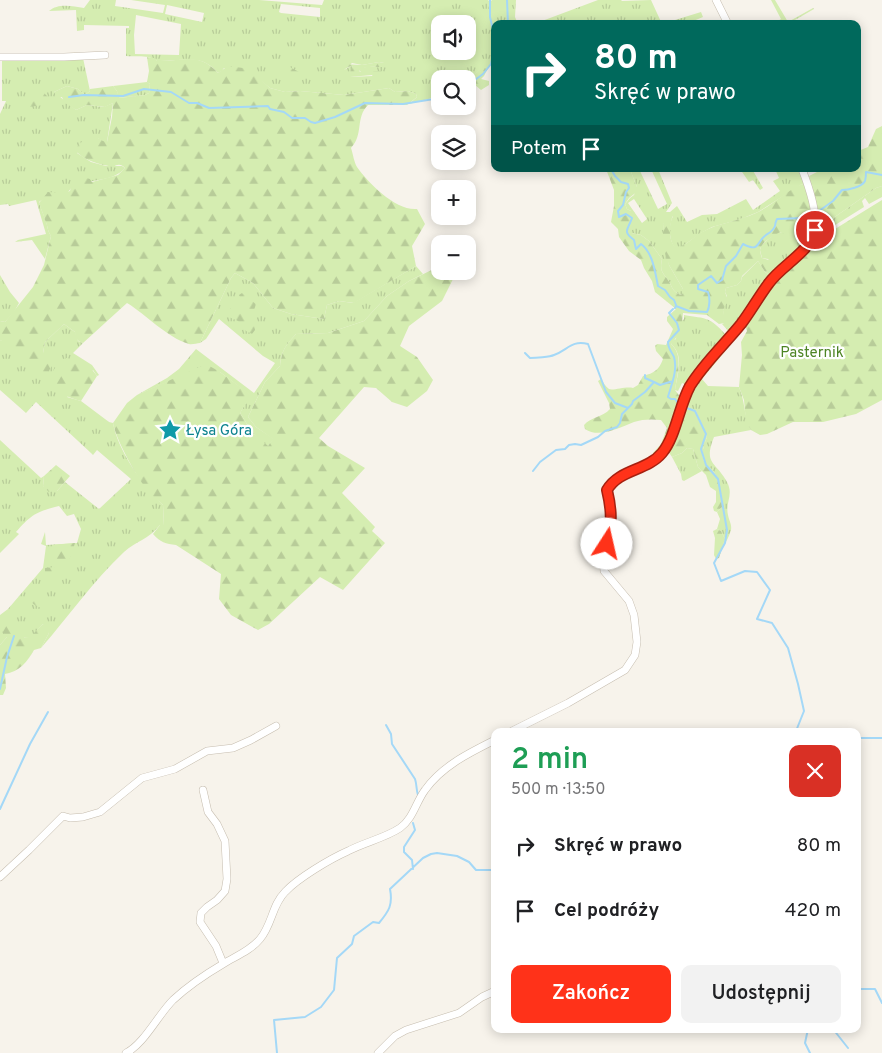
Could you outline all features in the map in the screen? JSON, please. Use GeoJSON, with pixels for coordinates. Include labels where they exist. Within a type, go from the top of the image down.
{"type":"FeatureCollection","features":[{"type":"Feature","properties":{"kind":"street"},"geometry":{"type":"LineString","coordinates":[[716,0],[726,20]]}},
{"type":"Feature","properties":{"kind":"street"},"geometry":{"type":"LineString","coordinates":[[0,56],[64,58],[105,55]]}},
{"type":"Feature","properties":{"kind":"street"},"geometry":{"type":"LineString","coordinates":[[518,728],[568,703],[625,670],[635,655],[637,642],[634,615],[629,601],[604,571],[603,559],[611,528],[612,511],[607,490],[611,483],[620,476],[647,464],[662,452],[669,440],[685,396],[697,376],[740,324],[772,279],[811,242],[815,230],[815,219],[809,189],[803,172]]}},
{"type":"Feature","properties":{"kind":"street"},"geometry":{"type":"LineString","coordinates":[[0,877],[63,816],[70,818],[83,817],[100,812],[142,778],[175,769],[207,751],[233,748],[276,726]]}},
{"type":"Feature","properties":{"kind":"street"},"geometry":{"type":"LineString","coordinates":[[126,1053],[140,1042],[173,1000],[223,964],[241,955],[259,940],[268,926],[277,903],[285,892],[308,875],[348,851],[398,829],[408,820],[424,790],[444,770],[453,762],[491,742]]}},
{"type":"Feature","properties":{"kind":"street"},"geometry":{"type":"LineString","coordinates":[[203,790],[208,812],[217,824],[225,841],[227,879],[222,896],[201,913],[200,922],[216,946],[223,964]]}},
{"type":"Feature","properties":{"kind":"street"},"geometry":{"type":"LineString","coordinates":[[378,1053],[395,1036],[406,1030],[459,1013],[491,993]]}},
{"type":"Feature","properties":{"kind":"green space"},"geometry":{"type":"Polygon","coordinates":[[[90,0],[116,0],[115,6],[163,13],[165,5],[131,0],[259,0],[322,5],[324,0],[488,0],[490,2],[492,0],[516,0],[516,20],[491,20],[491,62],[487,70],[483,67],[476,73],[476,70],[431,70],[431,98],[409,104],[417,97],[416,94],[408,91],[395,92],[389,88],[344,95],[300,91],[285,92],[270,88],[260,80],[224,68],[218,73],[205,62],[197,60],[157,61],[146,57],[126,56],[126,28],[129,28],[129,26],[84,25],[84,30],[77,31],[76,10],[49,11],[61,6],[84,8],[90,0]],[[281,4],[279,12],[320,17],[320,8],[281,4]],[[167,5],[165,14],[202,22],[204,13],[167,5]],[[136,15],[135,54],[179,55],[181,24],[136,15]],[[352,63],[344,70],[351,66],[354,67],[350,77],[372,76],[374,72],[361,72],[359,70],[367,67],[383,67],[384,63],[362,65],[352,63]]]}},
{"type":"Feature","properties":{"kind":"green space"},"geometry":{"type":"Polygon","coordinates":[[[598,0],[651,0],[660,20],[545,20],[598,0]]]}},
{"type":"Feature","properties":{"kind":"green space"},"geometry":{"type":"Polygon","coordinates":[[[771,0],[775,0],[787,20],[779,20],[781,19],[771,0]]]}},
{"type":"Feature","properties":{"kind":"green space"},"geometry":{"type":"Polygon","coordinates":[[[813,8],[795,20],[792,20],[813,8]]]}},
{"type":"Feature","properties":{"kind":"green space"},"geometry":{"type":"Polygon","coordinates":[[[701,12],[703,17],[696,20],[675,20],[701,12]]]}},
{"type":"Feature","properties":{"kind":"green space"},"geometry":{"type":"Polygon","coordinates":[[[147,57],[154,58],[157,61],[197,60],[211,66],[218,73],[228,66],[257,70],[261,80],[270,88],[285,92],[300,91],[344,95],[389,88],[395,92],[408,91],[416,94],[417,97],[407,105],[368,105],[362,115],[355,143],[351,148],[357,167],[375,188],[400,206],[417,209],[425,224],[412,246],[416,266],[354,303],[339,301],[327,305],[324,319],[291,314],[273,308],[253,283],[235,273],[200,343],[193,344],[172,336],[127,303],[83,343],[77,339],[75,332],[64,324],[45,342],[43,353],[54,363],[44,378],[6,346],[6,343],[0,340],[0,321],[5,322],[33,287],[44,265],[51,236],[39,203],[48,192],[62,193],[70,191],[71,186],[85,181],[86,178],[92,182],[118,175],[125,168],[121,165],[113,167],[92,162],[75,150],[89,138],[96,137],[107,142],[113,103],[105,107],[87,105],[76,110],[64,102],[62,97],[57,98],[54,92],[67,86],[78,89],[85,95],[90,89],[113,86],[119,98],[145,95],[149,93],[150,84],[147,82],[149,71],[147,57]]]}},
{"type":"Feature","properties":{"kind":"green space"},"geometry":{"type":"Polygon","coordinates":[[[2,58],[83,58],[90,91],[85,95],[78,89],[67,86],[54,92],[76,110],[87,105],[104,107],[113,103],[107,142],[103,142],[98,138],[77,153],[91,162],[125,168],[114,176],[76,185],[67,193],[49,196],[39,202],[51,236],[45,259],[32,240],[15,242],[46,234],[36,200],[9,206],[8,204],[0,205],[0,114],[6,101],[2,101],[2,58]]]}},
{"type":"Feature","properties":{"kind":"green space"},"geometry":{"type":"Polygon","coordinates":[[[384,63],[384,67],[367,67],[359,71],[382,71],[383,74],[350,77],[348,76],[353,67],[342,70],[343,64],[362,65],[384,63]]]}},
{"type":"Feature","properties":{"kind":"green space"},"geometry":{"type":"Polygon","coordinates":[[[288,66],[300,74],[291,79],[283,73],[278,74],[276,71],[276,69],[288,66]]]}},
{"type":"Feature","properties":{"kind":"green space"},"geometry":{"type":"Polygon","coordinates":[[[483,66],[487,70],[481,79],[489,81],[489,85],[481,90],[476,86],[476,73],[483,66]]]}},
{"type":"Feature","properties":{"kind":"green space"},"geometry":{"type":"Polygon","coordinates":[[[147,82],[150,84],[149,93],[145,95],[118,98],[117,91],[113,86],[147,82]]]}},
{"type":"Feature","properties":{"kind":"green space"},"geometry":{"type":"Polygon","coordinates":[[[42,91],[48,97],[44,105],[28,107],[23,100],[42,91]]]}},
{"type":"Feature","properties":{"kind":"green space"},"geometry":{"type":"Polygon","coordinates":[[[882,126],[882,186],[876,188],[829,221],[823,229],[820,227],[809,176],[817,172],[861,172],[861,150],[868,147],[876,129],[882,126]]]}},
{"type":"Feature","properties":{"kind":"green space"},"geometry":{"type":"Polygon","coordinates":[[[607,172],[631,172],[638,191],[625,204],[627,209],[635,213],[632,233],[641,235],[649,241],[662,259],[661,267],[663,273],[674,290],[681,295],[683,289],[669,265],[665,253],[663,224],[670,212],[673,214],[670,236],[676,248],[708,229],[756,213],[802,184],[806,186],[811,207],[813,228],[802,236],[790,239],[781,232],[761,246],[762,258],[772,261],[776,271],[771,276],[765,272],[758,261],[742,276],[741,281],[737,285],[726,288],[725,292],[728,300],[723,310],[724,323],[719,324],[707,315],[683,313],[682,322],[677,325],[680,333],[671,344],[679,360],[675,390],[681,398],[665,445],[656,456],[653,453],[661,444],[667,428],[661,420],[640,420],[616,429],[597,433],[585,429],[584,425],[610,409],[598,381],[601,379],[609,389],[633,388],[638,385],[643,376],[653,372],[660,366],[663,359],[656,351],[655,346],[657,344],[666,345],[673,329],[667,321],[667,317],[676,309],[655,292],[652,281],[641,260],[629,251],[619,237],[618,229],[611,222],[614,190],[607,172]]]}},
{"type":"Feature","properties":{"kind":"green space"},"geometry":{"type":"Polygon","coordinates":[[[631,172],[640,172],[658,209],[667,204],[652,172],[659,172],[672,203],[666,212],[670,212],[677,206],[687,222],[702,215],[717,214],[746,199],[753,210],[780,191],[773,181],[779,178],[776,172],[801,172],[806,186],[802,184],[758,212],[712,227],[680,248],[675,248],[670,237],[670,224],[673,216],[663,224],[669,265],[683,289],[684,293],[681,295],[674,290],[663,273],[661,267],[662,259],[649,241],[641,235],[632,233],[631,211],[627,209],[625,204],[634,195],[637,187],[631,172]],[[634,199],[628,203],[642,223],[647,219],[634,199]]]}},
{"type":"Feature","properties":{"kind":"green space"},"geometry":{"type":"Polygon","coordinates":[[[742,172],[754,172],[763,188],[760,190],[753,180],[749,182],[742,172]]]}},
{"type":"Feature","properties":{"kind":"green space"},"geometry":{"type":"Polygon","coordinates":[[[882,186],[882,197],[869,204],[865,198],[862,201],[864,207],[824,232],[821,231],[820,227],[824,229],[829,221],[876,188],[882,186]]]}},
{"type":"Feature","properties":{"kind":"green space","name":"Pasternik"},"geometry":{"type":"Polygon","coordinates":[[[882,200],[882,400],[856,414],[823,422],[793,422],[767,434],[760,435],[751,430],[746,422],[744,400],[739,387],[742,355],[741,342],[747,331],[744,322],[778,276],[814,242],[882,200]]]}},
{"type":"Feature","properties":{"kind":"green space"},"geometry":{"type":"Polygon","coordinates":[[[813,228],[812,235],[804,247],[776,271],[768,259],[762,258],[761,246],[775,233],[813,228]]]}},
{"type":"Feature","properties":{"kind":"green space"},"geometry":{"type":"Polygon","coordinates":[[[758,261],[765,272],[771,276],[730,333],[722,324],[724,323],[723,310],[727,296],[726,288],[737,285],[742,277],[758,261]]]}},
{"type":"Feature","properties":{"kind":"green space"},"geometry":{"type":"Polygon","coordinates":[[[416,266],[423,274],[387,296],[364,321],[328,333],[296,334],[289,342],[283,352],[280,366],[265,382],[248,417],[256,427],[274,439],[267,447],[252,432],[240,413],[250,395],[220,372],[195,370],[137,395],[179,369],[196,349],[254,393],[275,363],[263,356],[219,319],[206,339],[200,343],[235,273],[253,283],[273,308],[291,314],[324,319],[327,305],[339,301],[353,303],[416,266]]]}},
{"type":"Feature","properties":{"kind":"green space"},"geometry":{"type":"Polygon","coordinates":[[[431,270],[431,280],[452,280],[442,301],[409,326],[400,346],[417,357],[433,380],[427,391],[407,407],[392,402],[376,388],[364,387],[319,438],[328,446],[365,468],[342,493],[375,527],[372,531],[385,543],[343,590],[320,577],[269,624],[258,630],[231,615],[219,599],[221,574],[176,545],[163,542],[153,534],[160,525],[164,525],[163,505],[151,494],[139,478],[123,449],[113,423],[127,403],[137,395],[206,364],[251,395],[240,413],[252,432],[268,446],[273,439],[256,427],[248,417],[265,382],[280,366],[285,348],[289,342],[296,334],[328,333],[364,321],[387,296],[409,281],[431,270]]]}},
{"type":"Feature","properties":{"kind":"green space"},"geometry":{"type":"Polygon","coordinates":[[[0,275],[19,303],[5,322],[0,321],[0,275]]]}},
{"type":"Feature","properties":{"kind":"green space"},"geometry":{"type":"Polygon","coordinates":[[[242,293],[256,304],[253,313],[255,330],[252,334],[246,331],[238,321],[229,317],[228,312],[233,305],[230,301],[242,302],[239,295],[242,293]]]}},
{"type":"Feature","properties":{"kind":"green space"},"geometry":{"type":"Polygon","coordinates":[[[684,315],[711,321],[727,337],[687,385],[682,383],[678,391],[675,390],[679,360],[678,354],[671,344],[676,339],[677,325],[684,319],[684,315]]]}},
{"type":"Feature","properties":{"kind":"green space"},"geometry":{"type":"Polygon","coordinates":[[[64,324],[75,332],[78,341],[83,343],[73,353],[92,365],[99,375],[97,376],[93,370],[67,397],[81,401],[113,423],[120,445],[132,467],[147,488],[163,505],[164,526],[160,525],[151,534],[128,548],[91,587],[41,648],[49,633],[43,624],[30,638],[7,637],[0,645],[0,615],[8,609],[43,568],[46,546],[41,544],[45,532],[46,545],[77,543],[81,529],[74,514],[67,516],[59,506],[51,508],[35,514],[26,521],[16,532],[19,534],[0,553],[0,440],[41,478],[44,476],[43,486],[52,491],[57,491],[65,482],[99,509],[131,479],[97,450],[93,455],[36,402],[26,413],[0,390],[0,340],[43,353],[45,342],[64,324]]]}},
{"type":"Feature","properties":{"kind":"green space"},"geometry":{"type":"Polygon","coordinates":[[[726,345],[727,349],[702,379],[708,386],[739,387],[751,430],[714,437],[711,446],[710,458],[723,475],[730,491],[727,510],[731,530],[722,548],[725,539],[721,531],[717,529],[720,519],[717,512],[722,507],[722,498],[714,472],[703,460],[703,449],[707,437],[696,411],[684,405],[697,380],[726,345]]]}},
{"type":"Feature","properties":{"kind":"green space"},"geometry":{"type":"Polygon","coordinates":[[[66,358],[84,364],[97,376],[81,401],[62,394],[47,380],[57,365],[66,358]]]}},
{"type":"Feature","properties":{"kind":"green space"},"geometry":{"type":"Polygon","coordinates":[[[684,405],[696,411],[707,437],[703,449],[703,460],[714,472],[719,485],[722,507],[717,512],[714,511],[713,507],[716,502],[716,491],[710,487],[706,475],[698,467],[693,449],[687,448],[682,453],[672,457],[668,451],[684,405]]]}},
{"type":"Feature","properties":{"kind":"green space"},"geometry":{"type":"Polygon","coordinates":[[[687,448],[693,449],[698,467],[702,471],[684,481],[672,457],[682,453],[687,448]]]}},
{"type":"Feature","properties":{"kind":"green space"},"geometry":{"type":"Polygon","coordinates":[[[56,465],[70,476],[57,491],[49,492],[43,486],[44,476],[56,465]]]}},
{"type":"Feature","properties":{"kind":"green space"},"geometry":{"type":"Polygon","coordinates":[[[717,529],[721,531],[725,539],[719,558],[716,559],[714,555],[715,538],[713,531],[717,529]]]}},
{"type":"Feature","properties":{"kind":"green space"},"geometry":{"type":"Polygon","coordinates":[[[75,543],[65,569],[61,574],[57,577],[45,572],[45,568],[55,567],[57,564],[52,545],[75,543]]]}},
{"type":"Feature","properties":{"kind":"green space"},"geometry":{"type":"Polygon","coordinates":[[[27,591],[31,594],[32,598],[36,594],[40,594],[49,603],[46,609],[33,604],[27,596],[27,591]]]}},
{"type":"Feature","properties":{"kind":"green space"},"geometry":{"type":"Polygon","coordinates":[[[11,621],[21,624],[25,632],[24,638],[30,637],[43,624],[48,626],[49,633],[41,648],[34,650],[29,658],[15,671],[5,674],[6,688],[3,695],[0,695],[0,645],[7,637],[1,630],[5,624],[11,621]]]}},
{"type":"Feature","properties":{"kind":"waterway"},"geometry":{"type":"LineString","coordinates":[[490,0],[491,21]]}},
{"type":"Feature","properties":{"kind":"waterway"},"geometry":{"type":"LineString","coordinates":[[507,0],[508,20]]}},
{"type":"Feature","properties":{"kind":"waterway"},"geometry":{"type":"LineString","coordinates":[[476,79],[491,64]]}},
{"type":"Feature","properties":{"kind":"waterway"},"geometry":{"type":"LineString","coordinates":[[69,97],[84,95],[123,96],[144,89],[171,92],[189,103],[197,103],[209,108],[268,106],[270,109],[284,112],[292,118],[305,118],[315,123],[335,117],[365,103],[403,104],[431,99]]}},
{"type":"Feature","properties":{"kind":"waterway"},"geometry":{"type":"LineString","coordinates":[[613,172],[621,182],[628,184],[629,188],[623,205],[618,211],[619,217],[626,214],[632,218],[627,230],[628,234],[634,240],[636,249],[641,244],[648,252],[653,263],[658,286],[665,290],[676,305]]}},
{"type":"Feature","properties":{"kind":"waterway"},"geometry":{"type":"LineString","coordinates":[[819,211],[833,201],[842,190],[861,185],[865,180],[866,172],[882,175]]}},
{"type":"Feature","properties":{"kind":"waterway"},"geometry":{"type":"LineString","coordinates":[[675,308],[676,306],[689,311],[707,312],[709,307],[708,292],[698,289],[698,285],[711,276],[717,283],[722,280],[726,266],[736,256],[743,244],[752,247],[757,246],[771,232],[777,219],[803,218],[812,214]]}},
{"type":"Feature","properties":{"kind":"waterway"},"geometry":{"type":"LineString","coordinates":[[673,309],[669,313],[677,323],[679,330],[668,342],[675,362],[674,378],[668,397],[675,399],[678,403]]}},
{"type":"Feature","properties":{"kind":"waterway"},"geometry":{"type":"LineString","coordinates":[[525,353],[530,358],[546,357],[559,353],[573,344],[588,344],[606,392],[615,403],[628,408]]}},
{"type":"Feature","properties":{"kind":"waterway"},"geometry":{"type":"LineString","coordinates":[[645,375],[645,378],[654,382]]}},
{"type":"Feature","properties":{"kind":"waterway"},"geometry":{"type":"LineString","coordinates":[[533,471],[540,462],[556,450],[565,449],[569,445],[581,445],[598,437],[605,431],[617,427],[622,414],[654,382],[660,385],[673,381]]}},
{"type":"Feature","properties":{"kind":"waterway"},"geometry":{"type":"LineString","coordinates":[[684,407],[695,411],[706,434],[701,449],[706,465],[718,479],[727,530],[725,543],[714,563],[721,581],[745,571],[757,572],[770,590],[757,619],[772,623],[788,648],[804,711],[797,728]]}},
{"type":"Feature","properties":{"kind":"waterway"},"geometry":{"type":"LineString","coordinates":[[0,689],[14,636]]}},
{"type":"Feature","properties":{"kind":"waterway"},"geometry":{"type":"LineString","coordinates":[[0,809],[30,744],[48,712]]}},
{"type":"Feature","properties":{"kind":"waterway"},"geometry":{"type":"LineString","coordinates":[[386,725],[391,734],[392,744],[415,779],[418,795]]}},
{"type":"Feature","properties":{"kind":"waterway"},"geometry":{"type":"LineString","coordinates":[[861,738],[882,738]]}},
{"type":"Feature","properties":{"kind":"waterway"},"geometry":{"type":"LineString","coordinates":[[413,823],[415,830],[404,847],[404,852],[412,860],[413,869]]}},
{"type":"Feature","properties":{"kind":"waterway"},"geometry":{"type":"LineString","coordinates":[[277,1053],[274,1020],[305,1017],[321,1007],[334,990],[337,958],[352,944],[354,936],[373,922],[379,923],[389,907],[391,899],[390,889],[423,858],[437,853],[457,856],[469,862],[476,870],[491,870]]}},
{"type":"Feature","properties":{"kind":"waterway"},"geometry":{"type":"LineString","coordinates":[[861,989],[875,989],[882,1003]]}},
{"type":"Feature","properties":{"kind":"waterway"},"geometry":{"type":"LineString","coordinates":[[807,1033],[805,1043],[810,1053]]}},
{"type":"Feature","properties":{"kind":"waterway"},"geometry":{"type":"LineString","coordinates":[[836,1033],[848,1048]]}},
{"type":"Feature","properties":{"kind":"place","name":"Łysa Góra"},"geometry":{"type":"Point","coordinates":[170,430]}},
{"type":"Feature","properties":{"kind":"route"},"geometry":{"type":"LineString","coordinates":[[607,544],[611,528],[612,511],[607,490],[611,483],[620,476],[654,460],[662,452],[666,447],[681,405],[692,384],[755,305],[776,274],[811,242],[815,230]]}}]}
